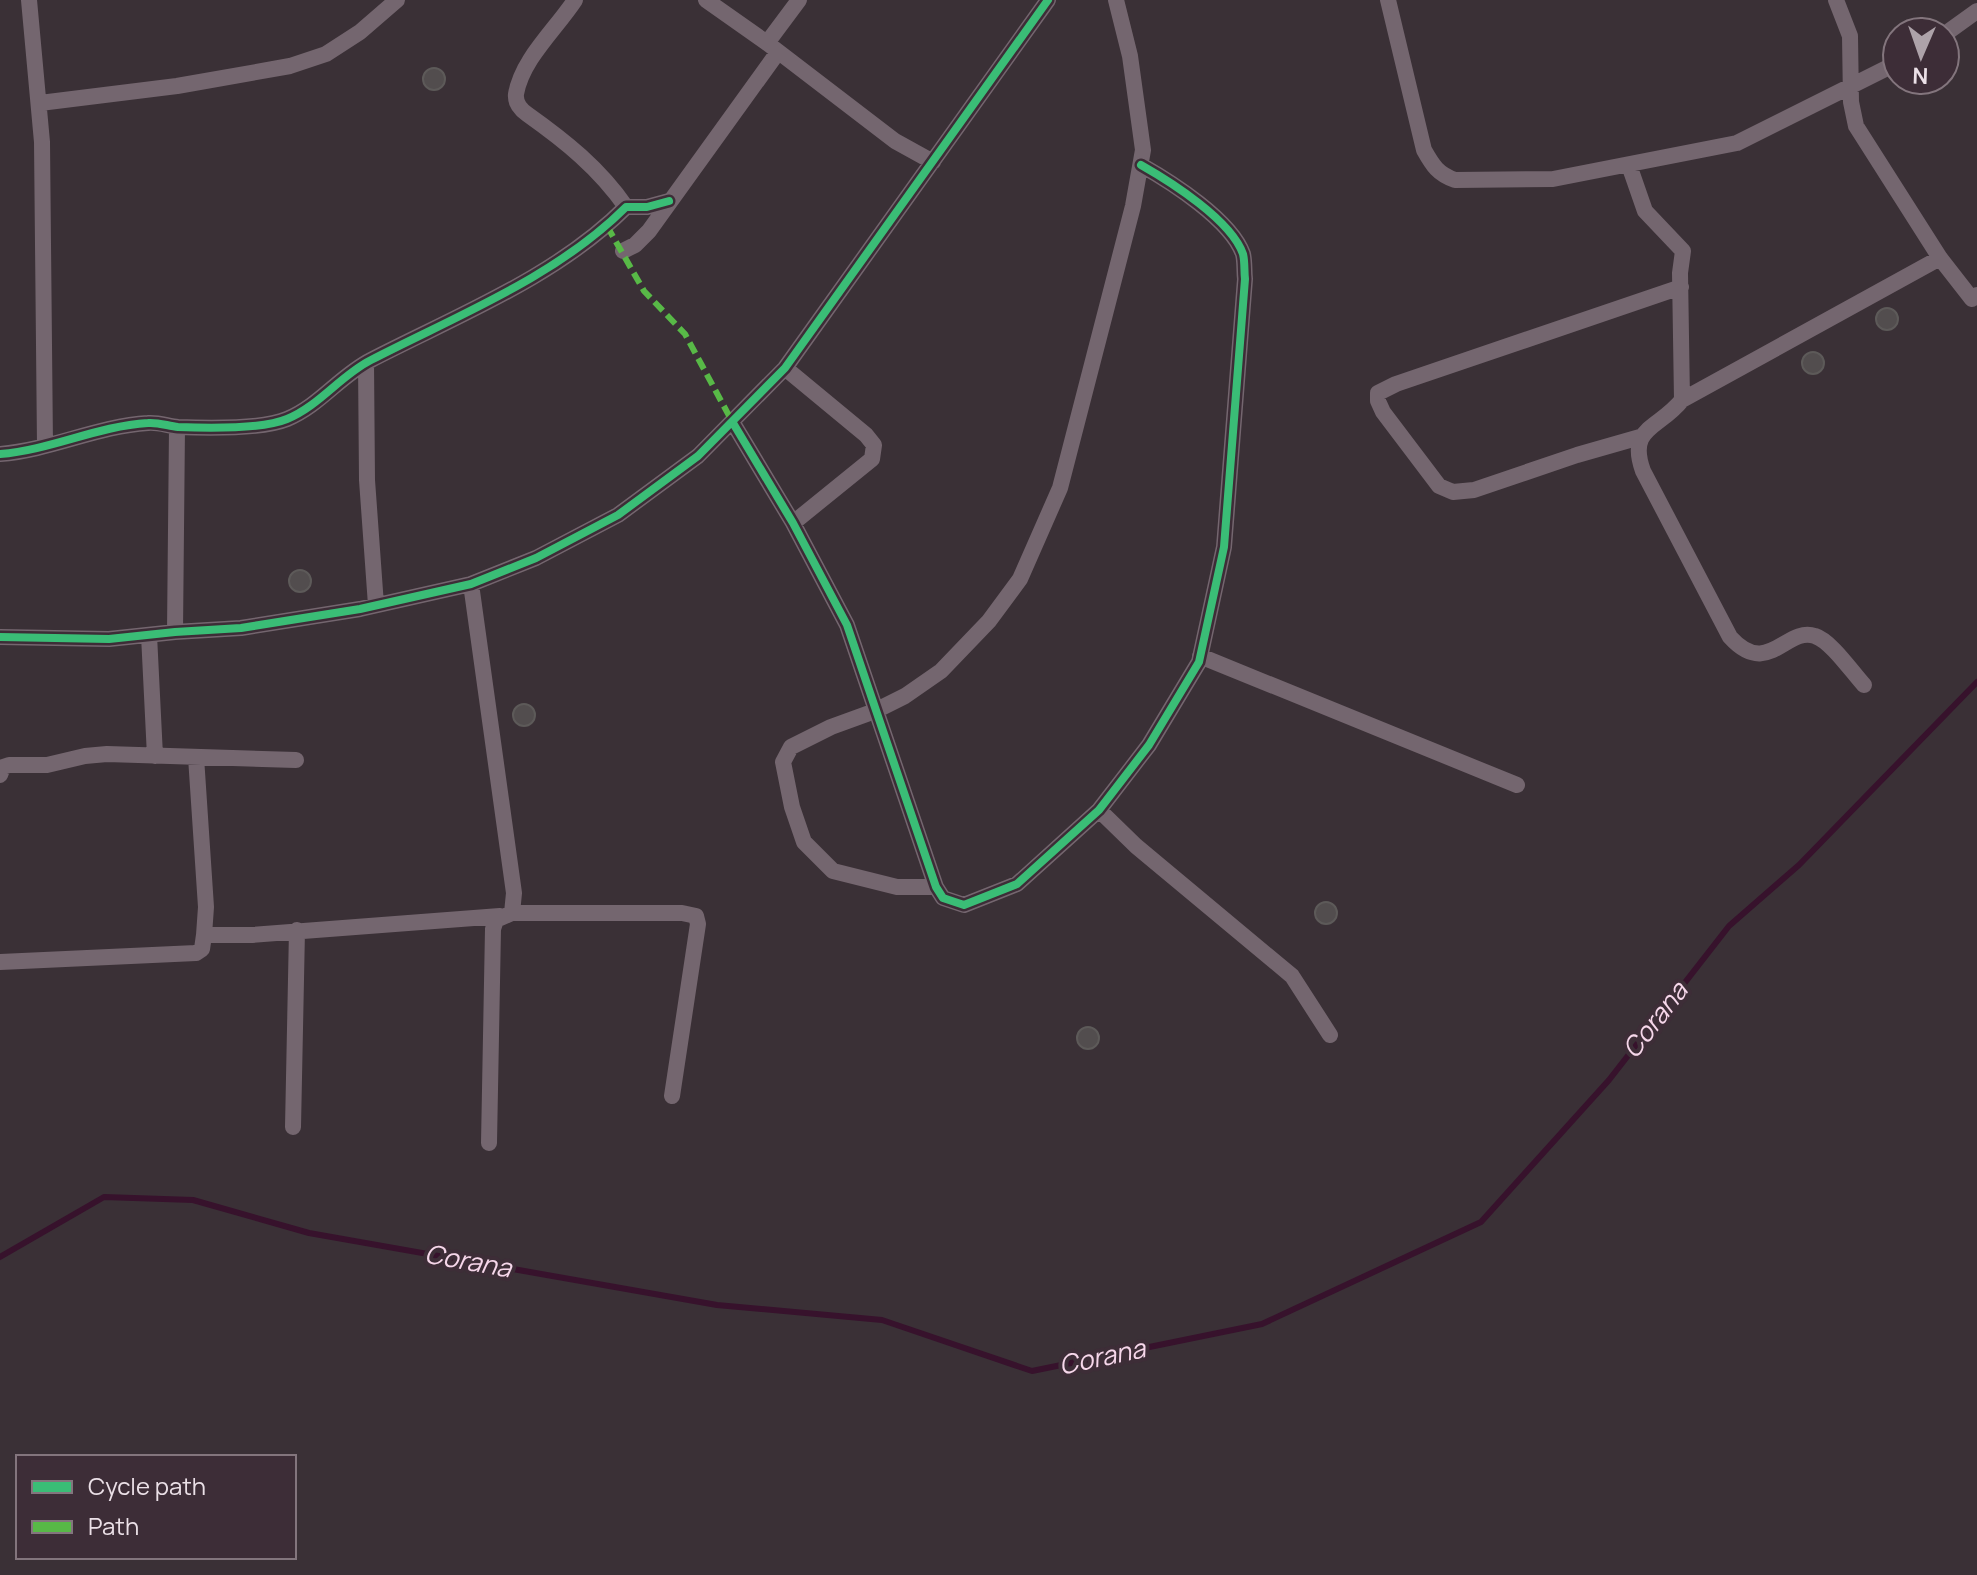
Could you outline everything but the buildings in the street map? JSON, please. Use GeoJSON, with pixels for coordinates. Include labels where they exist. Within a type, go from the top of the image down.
{"type":"FeatureCollection","features":[{"type":"Feature","properties":{"kind":"street"},"geometry":{"type":"LineString","coordinates":[[29,0],[40,103],[45,446]]}},
{"type":"Feature","properties":{"kind":"street"},"geometry":{"type":"LineString","coordinates":[[40,103],[177,86],[290,66],[326,54],[360,32],[397,0]]}},
{"type":"Feature","properties":{"kind":"street"},"geometry":{"type":"LineString","coordinates":[[706,0],[895,141],[933,162]]}},
{"type":"Feature","properties":{"kind":"street"},"geometry":{"type":"LineString","coordinates":[[623,251],[635,245],[649,231],[773,48],[799,0]]}},
{"type":"Feature","properties":{"kind":"street"},"geometry":{"type":"LineString","coordinates":[[0,637],[109,639],[241,628],[376,605],[471,584],[536,558],[618,515],[698,456],[785,368],[1048,0]]}},
{"type":"Feature","properties":{"kind":"street"},"geometry":{"type":"LineString","coordinates":[[936,887],[897,887],[833,871],[804,842],[797,825],[783,762],[791,747],[905,696],[941,671],[989,621],[1020,579],[1060,488],[1133,206],[1143,150],[1130,56],[1116,0]]}},
{"type":"Feature","properties":{"kind":"street"},"geometry":{"type":"LineString","coordinates":[[1388,0],[1424,150],[1443,176],[1470,182],[1553,179],[1737,143],[1881,71]]}},
{"type":"Feature","properties":{"kind":"street"},"geometry":{"type":"LineString","coordinates":[[1836,0],[1850,36],[1851,102],[1856,126],[1940,258],[1972,299],[1977,295]]}},
{"type":"Feature","properties":{"kind":"street"},"geometry":{"type":"LineString","coordinates":[[567,3],[528,64],[516,102],[522,110],[569,144],[610,185],[626,207]]}},
{"type":"Feature","properties":{"kind":"street"},"geometry":{"type":"LineString","coordinates":[[733,423],[793,523],[847,625],[936,887],[943,898],[964,905],[1017,884],[1099,810],[1149,745],[1200,656],[1224,547],[1245,279],[1244,257],[1225,227],[1162,177],[1141,165]]}},
{"type":"Feature","properties":{"kind":"street"},"geometry":{"type":"LineString","coordinates":[[1629,165],[1645,211],[1683,251],[1682,400]]}},
{"type":"Feature","properties":{"kind":"street"},"geometry":{"type":"LineString","coordinates":[[0,454],[34,451],[96,431],[151,423],[177,427],[265,424],[287,420],[366,363],[483,304],[553,263],[607,226],[626,207],[647,207],[669,201]]}},
{"type":"Feature","properties":{"kind":"street"},"geometry":{"type":"LineString","coordinates":[[1681,287],[1396,384],[1378,393],[1378,401],[1439,486],[1447,491],[1474,490],[1640,437],[1682,400],[1940,258]]}},
{"type":"Feature","properties":{"kind":"street"},"geometry":{"type":"LineString","coordinates":[[366,363],[367,480],[376,605]]}},
{"type":"Feature","properties":{"kind":"street"},"geometry":{"type":"LineString","coordinates":[[785,368],[874,445],[872,459],[793,523]]}},
{"type":"Feature","properties":{"kind":"street"},"geometry":{"type":"LineString","coordinates":[[175,632],[177,427]]}},
{"type":"Feature","properties":{"kind":"street"},"geometry":{"type":"LineString","coordinates":[[1640,437],[1637,454],[1643,471],[1730,637],[1748,651],[1770,653],[1799,637],[1815,636],[1828,644],[1864,685]]}},
{"type":"Feature","properties":{"kind":"street"},"geometry":{"type":"LineString","coordinates":[[471,584],[514,893],[506,915],[493,929],[489,1143]]}},
{"type":"Feature","properties":{"kind":"street"},"geometry":{"type":"LineString","coordinates":[[149,635],[155,756]]}},
{"type":"Feature","properties":{"kind":"street"},"geometry":{"type":"LineString","coordinates":[[1200,656],[1517,785]]}},
{"type":"Feature","properties":{"kind":"street"},"geometry":{"type":"LineString","coordinates":[[0,775],[3,767],[9,765],[47,765],[107,754],[296,760]]}},
{"type":"Feature","properties":{"kind":"street"},"geometry":{"type":"LineString","coordinates":[[0,962],[196,953],[202,949],[206,907],[196,757]]}},
{"type":"Feature","properties":{"kind":"street"},"geometry":{"type":"LineString","coordinates":[[1099,810],[1136,846],[1292,976],[1330,1035]]}},
{"type":"Feature","properties":{"kind":"street"},"geometry":{"type":"LineString","coordinates":[[204,935],[252,935],[506,915],[682,913],[696,916],[698,924],[672,1096]]}},
{"type":"Feature","properties":{"kind":"street"},"geometry":{"type":"LineString","coordinates":[[293,1127],[297,930]]}},
{"type":"Feature","properties":{"kind":"waterway","name":"Corana"},"geometry":{"type":"LineString","coordinates":[[0,1257],[104,1197],[193,1200],[309,1233],[717,1305],[882,1320],[1032,1371],[1262,1324],[1481,1222],[1609,1080],[1729,926],[1799,865],[1977,682]]}},
{"type":"Feature","properties":{"kind":"marked path"},"geometry":{"type":"LineString","coordinates":[[607,226],[644,291],[685,334],[733,423]]}},
{"type":"Feature","properties":{"kind":"cycle path"},"geometry":{"type":"LineString","coordinates":[[0,637],[109,639],[241,628],[360,609],[471,584],[536,558],[618,515],[698,456],[785,368],[1048,0]]}},
{"type":"Feature","properties":{"kind":"cycle path"},"geometry":{"type":"LineString","coordinates":[[733,423],[793,523],[847,625],[936,887],[943,898],[964,905],[1017,884],[1099,810],[1149,745],[1199,662],[1224,547],[1245,279],[1243,254],[1213,215],[1141,165]]}},
{"type":"Feature","properties":{"kind":"cycle path"},"geometry":{"type":"LineString","coordinates":[[0,454],[129,425],[152,423],[178,427],[234,427],[264,425],[287,419],[309,406],[360,366],[505,293],[569,254],[626,207],[647,207],[669,201]]}}]}
